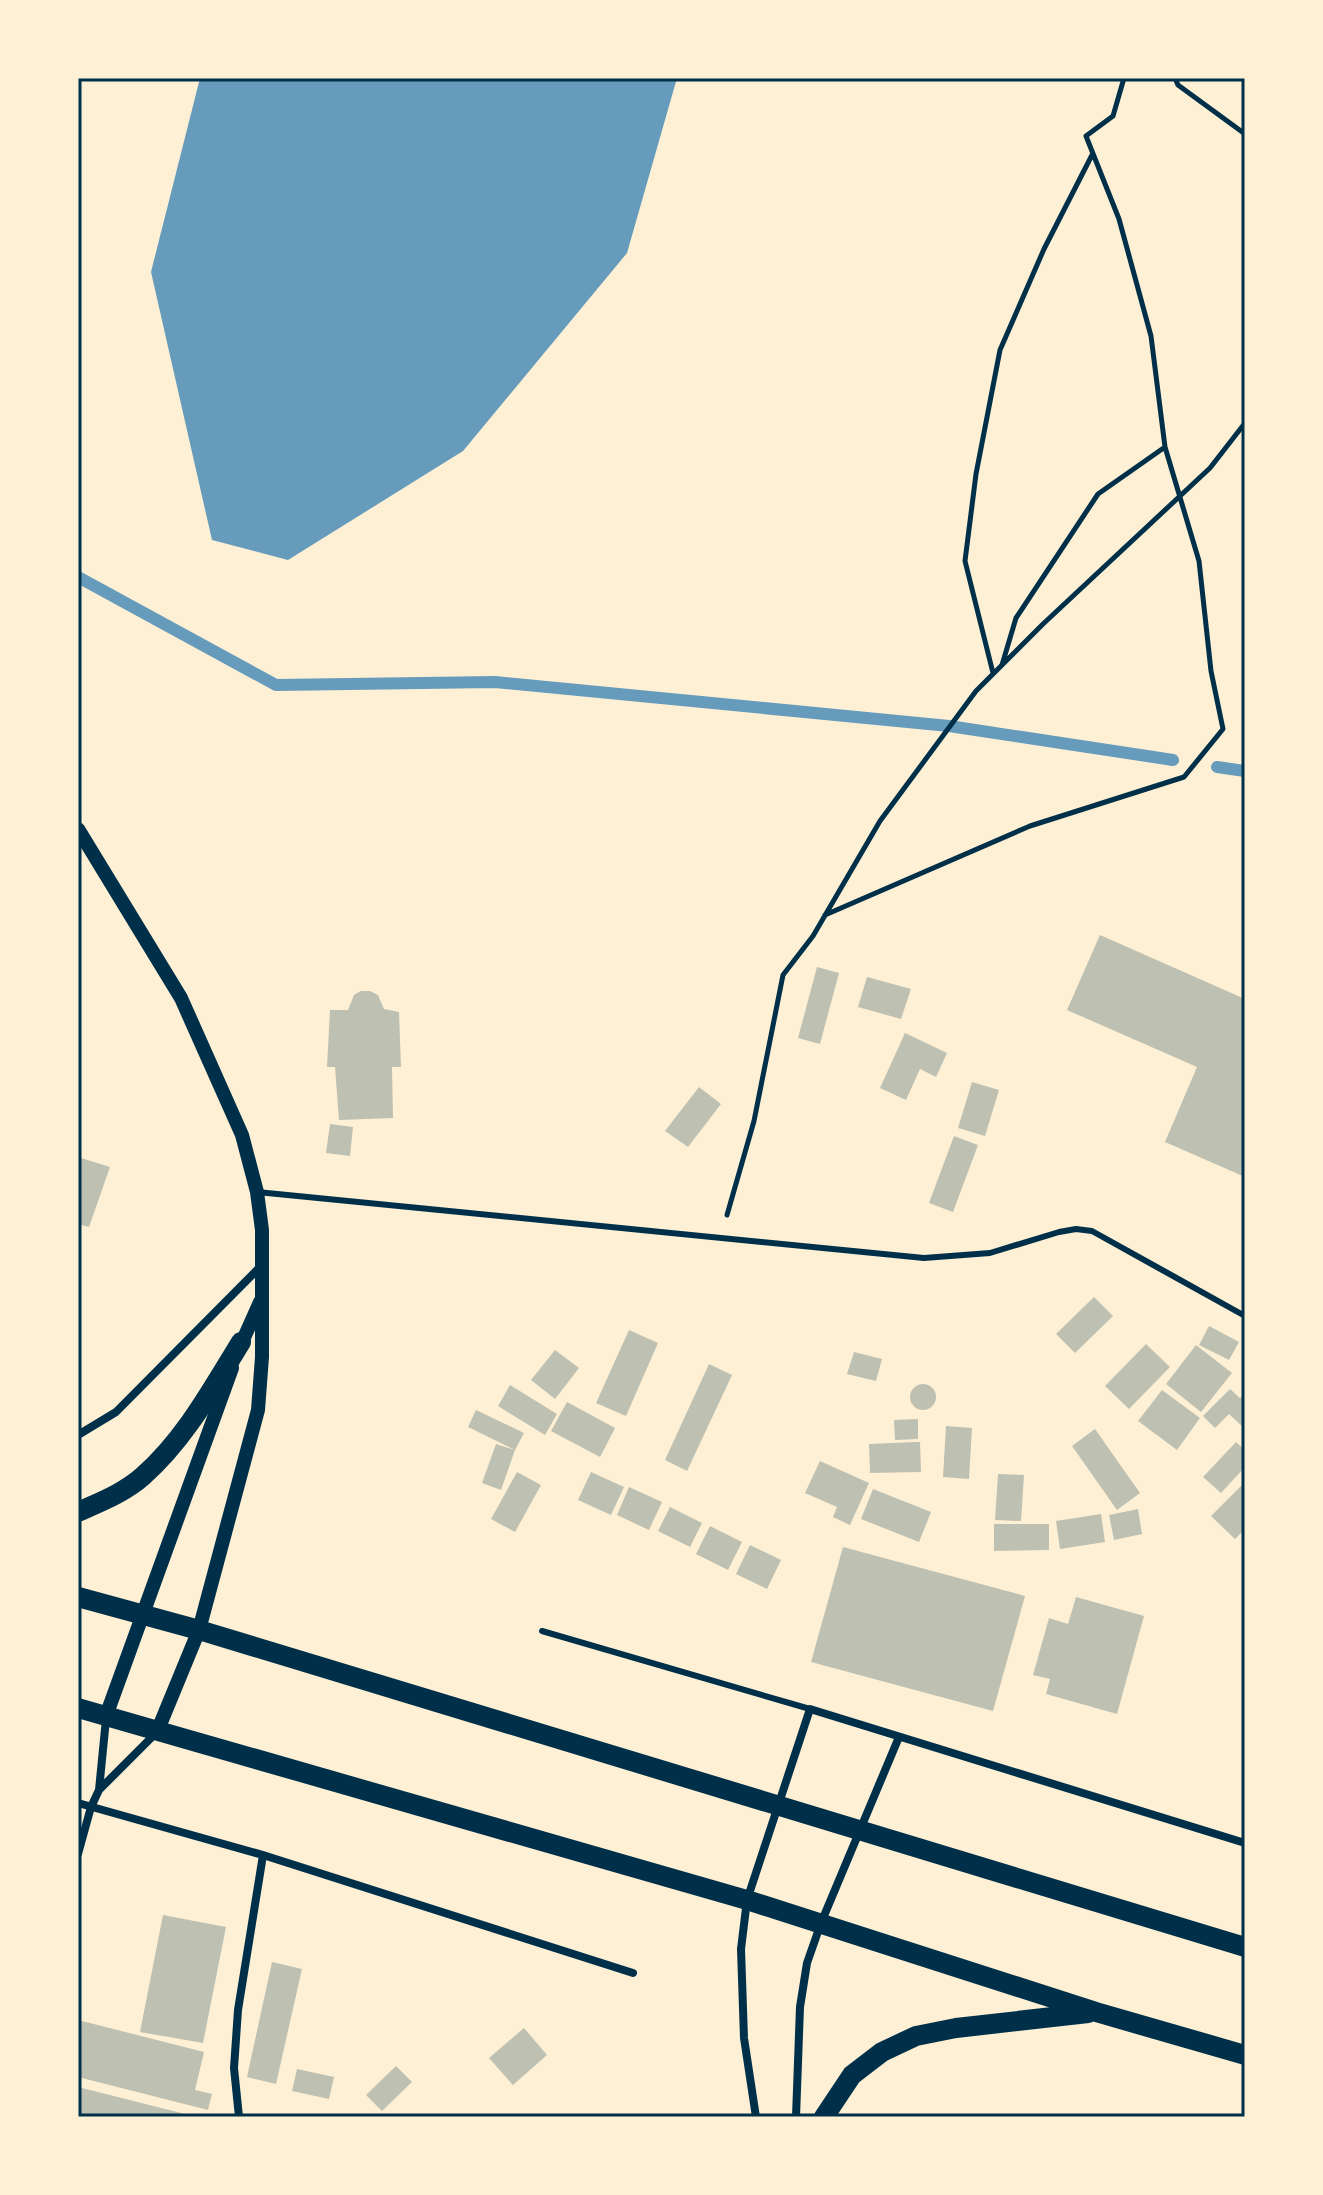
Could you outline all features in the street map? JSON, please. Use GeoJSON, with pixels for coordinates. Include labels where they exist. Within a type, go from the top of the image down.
{"type":"FeatureCollection","features":[{"type":"Feature","properties":{"kind":"main road"},"geometry":{"type":"LineString","coordinates":[[78,1512],[109,1499],[141,1478],[182,1435],[241,1342]]}},
{"type":"Feature","properties":{"kind":"main road"},"geometry":{"type":"LineString","coordinates":[[78,1597],[199,1630],[1245,1947]]}},
{"type":"Feature","properties":{"kind":"main road"},"geometry":{"type":"LineString","coordinates":[[78,1708],[747,1900],[1096,2012],[1245,2055]]}},
{"type":"Feature","properties":{"kind":"main road"},"geometry":{"type":"LineString","coordinates":[[824,2117],[852,2075],[882,2052],[916,2036],[956,2028],[1096,2012]]}},
{"type":"Feature","properties":{"kind":"street"},"geometry":{"type":"LineString","coordinates":[[78,829],[181,998],[242,1135],[257,1192],[262,1230],[262,1357],[258,1410],[199,1630],[157,1732],[99,1790]]}},
{"type":"Feature","properties":{"kind":"street"},"geometry":{"type":"LineString","coordinates":[[78,1435],[116,1412],[262,1265]]}},
{"type":"Feature","properties":{"kind":"street"},"geometry":{"type":"LineString","coordinates":[[78,1854],[99,1790],[106,1716],[241,1342],[262,1298]]}},
{"type":"Feature","properties":{"kind":"street"},"geometry":{"type":"LineString","coordinates":[[756,2117],[744,2038],[741,1989],[741,1949],[747,1900],[810,1709],[1245,1843]]}},
{"type":"Feature","properties":{"kind":"street"},"geometry":{"type":"LineString","coordinates":[[796,2117],[800,2007],[807,1963],[899,1737]]}},
{"type":"Feature","properties":{"kind":"street"},"geometry":{"type":"LineString","coordinates":[[78,1803],[263,1855],[633,1973]]}},
{"type":"Feature","properties":{"kind":"street"},"geometry":{"type":"LineString","coordinates":[[239,2117],[234,2068],[238,2010],[263,1855]]}},
{"type":"Feature","properties":{"kind":"lane"},"geometry":{"type":"LineString","coordinates":[[257,1192],[924,1258],[990,1253],[1059,1232],[1076,1229],[1092,1231],[1245,1316]]}},
{"type":"Feature","properties":{"kind":"lane"},"geometry":{"type":"LineString","coordinates":[[542,1631],[810,1709]]}},
{"type":"Feature","properties":{"kind":"path"},"geometry":{"type":"LineString","coordinates":[[825,915],[1030,826],[1184,777],[1223,729],[1211,671],[1199,561],[1165,447],[1151,336],[1119,219],[1086,136],[1113,116],[1124,78]]}},
{"type":"Feature","properties":{"kind":"path"},"geometry":{"type":"LineString","coordinates":[[1175,78],[1178,85],[1245,134]]}},
{"type":"Feature","properties":{"kind":"path"},"geometry":{"type":"LineString","coordinates":[[993,674],[965,561],[976,474],[1000,350],[1044,249],[1093,154]]}},
{"type":"Feature","properties":{"kind":"path"},"geometry":{"type":"LineString","coordinates":[[721,1238],[754,1121],[783,975],[825,915],[880,821],[967,703],[993,674],[1210,468],[1245,423]]}},
{"type":"Feature","properties":{"kind":"path"},"geometry":{"type":"LineString","coordinates":[[1002,665],[1016,618],[1098,494],[1165,447]]}},
{"type":"Feature","properties":{"kind":"water"},"geometry":{"type":"Polygon","coordinates":[[[200,78],[677,78],[627,253],[463,451],[288,560],[212,540],[151,272],[200,78]]]}},
{"type":"Feature","properties":{"kind":"building"},"geometry":{"type":"Polygon","coordinates":[[[1100,935],[1245,999],[1245,1177],[1165,1142],[1197,1067],[1067,1010],[1100,935]]]}},
{"type":"Feature","properties":{"kind":"building"},"geometry":{"type":"Polygon","coordinates":[[[817,967],[839,973],[820,1044],[798,1038],[817,967]]]}},
{"type":"Feature","properties":{"kind":"building"},"geometry":{"type":"Polygon","coordinates":[[[867,977],[911,989],[901,1019],[858,1007],[867,977]]]}},
{"type":"Feature","properties":{"kind":"building"},"geometry":{"type":"Polygon","coordinates":[[[361,991],[378,995],[384,1009],[399,1012],[401,1067],[392,1067],[393,1118],[339,1120],[335,1067],[327,1067],[330,1010],[348,1010],[354,995],[361,991]]]}},
{"type":"Feature","properties":{"kind":"building"},"geometry":{"type":"Polygon","coordinates":[[[905,1033],[947,1053],[936,1077],[920,1069],[906,1100],[880,1088],[905,1033]]]}},
{"type":"Feature","properties":{"kind":"building"},"geometry":{"type":"Polygon","coordinates":[[[972,1082],[999,1090],[985,1136],[958,1128],[972,1082]]]}},
{"type":"Feature","properties":{"kind":"building"},"geometry":{"type":"Polygon","coordinates":[[[699,1087],[721,1104],[688,1147],[665,1131],[699,1087]]]}},
{"type":"Feature","properties":{"kind":"building"},"geometry":{"type":"Polygon","coordinates":[[[330,1124],[353,1127],[350,1156],[326,1153],[330,1124]]]}},
{"type":"Feature","properties":{"kind":"building"},"geometry":{"type":"Polygon","coordinates":[[[954,1136],[978,1145],[953,1212],[929,1203],[954,1136]]]}},
{"type":"Feature","properties":{"kind":"building"},"geometry":{"type":"Polygon","coordinates":[[[78,1157],[110,1167],[89,1227],[78,1224],[78,1157]]]}},
{"type":"Feature","properties":{"kind":"building"},"geometry":{"type":"Polygon","coordinates":[[[1094,1297],[1113,1316],[1075,1353],[1056,1334],[1094,1297]]]}},
{"type":"Feature","properties":{"kind":"building"},"geometry":{"type":"Polygon","coordinates":[[[1209,1326],[1239,1342],[1229,1360],[1199,1345],[1209,1326]]]}},
{"type":"Feature","properties":{"kind":"building"},"geometry":{"type":"Polygon","coordinates":[[[629,1330],[658,1343],[626,1416],[596,1403],[629,1330]]]}},
{"type":"Feature","properties":{"kind":"building"},"geometry":{"type":"Polygon","coordinates":[[[1146,1344],[1170,1367],[1129,1409],[1105,1386],[1146,1344]]]}},
{"type":"Feature","properties":{"kind":"building"},"geometry":{"type":"Polygon","coordinates":[[[1196,1345],[1232,1373],[1201,1412],[1166,1384],[1196,1345]]]}},
{"type":"Feature","properties":{"kind":"building"},"geometry":{"type":"Polygon","coordinates":[[[555,1350],[579,1368],[555,1399],[531,1380],[555,1350]]]}},
{"type":"Feature","properties":{"kind":"building"},"geometry":{"type":"Polygon","coordinates":[[[854,1352],[882,1359],[876,1381],[847,1374],[854,1352]]]}},
{"type":"Feature","properties":{"kind":"building"},"geometry":{"type":"Polygon","coordinates":[[[709,1364],[732,1375],[687,1471],[665,1460],[709,1364]]]}},
{"type":"Feature","properties":{"kind":"building"},"geometry":{"type":"Polygon","coordinates":[[[923,1384],[932,1388],[936,1397],[932,1406],[923,1410],[914,1406],[910,1397],[914,1388],[923,1384]]]}},
{"type":"Feature","properties":{"kind":"building"},"geometry":{"type":"Polygon","coordinates":[[[510,1385],[557,1414],[545,1435],[498,1406],[510,1385]]]}},
{"type":"Feature","properties":{"kind":"building"},"geometry":{"type":"Polygon","coordinates":[[[1230,1389],[1240,1398],[1245,1393],[1245,1429],[1229,1414],[1215,1428],[1203,1416],[1230,1389]]]}},
{"type":"Feature","properties":{"kind":"building"},"geometry":{"type":"Polygon","coordinates":[[[1162,1390],[1200,1418],[1177,1450],[1138,1421],[1162,1390]]]}},
{"type":"Feature","properties":{"kind":"building"},"geometry":{"type":"Polygon","coordinates":[[[567,1402],[615,1428],[600,1457],[551,1431],[567,1402]]]}},
{"type":"Feature","properties":{"kind":"building"},"geometry":{"type":"Polygon","coordinates":[[[476,1410],[524,1433],[515,1450],[468,1427],[476,1410]]]}},
{"type":"Feature","properties":{"kind":"building"},"geometry":{"type":"Polygon","coordinates":[[[918,1419],[918,1439],[895,1440],[894,1420],[918,1419]]]}},
{"type":"Feature","properties":{"kind":"building"},"geometry":{"type":"Polygon","coordinates":[[[946,1426],[972,1428],[969,1479],[943,1477],[946,1426]]]}},
{"type":"Feature","properties":{"kind":"building"},"geometry":{"type":"Polygon","coordinates":[[[1095,1429],[1140,1493],[1117,1510],[1072,1446],[1095,1429]]]}},
{"type":"Feature","properties":{"kind":"building"},"geometry":{"type":"Polygon","coordinates":[[[920,1442],[921,1472],[870,1473],[869,1444],[920,1442]]]}},
{"type":"Feature","properties":{"kind":"building"},"geometry":{"type":"Polygon","coordinates":[[[1236,1442],[1245,1450],[1245,1467],[1221,1493],[1203,1477],[1236,1442]]]}},
{"type":"Feature","properties":{"kind":"building"},"geometry":{"type":"Polygon","coordinates":[[[496,1444],[515,1450],[501,1490],[482,1483],[496,1444]]]}},
{"type":"Feature","properties":{"kind":"building"},"geometry":{"type":"Polygon","coordinates":[[[820,1461],[869,1483],[850,1525],[833,1517],[837,1507],[805,1493],[820,1461]]]}},
{"type":"Feature","properties":{"kind":"building"},"geometry":{"type":"Polygon","coordinates":[[[517,1472],[541,1485],[515,1532],[491,1519],[517,1472]]]}},
{"type":"Feature","properties":{"kind":"building"},"geometry":{"type":"Polygon","coordinates":[[[591,1472],[624,1487],[611,1515],[578,1500],[591,1472]]]}},
{"type":"Feature","properties":{"kind":"building"},"geometry":{"type":"Polygon","coordinates":[[[998,1474],[1024,1475],[1021,1521],[995,1520],[998,1474]]]}},
{"type":"Feature","properties":{"kind":"building"},"geometry":{"type":"Polygon","coordinates":[[[1245,1482],[1245,1529],[1235,1539],[1211,1516],[1245,1482]]]}},
{"type":"Feature","properties":{"kind":"building"},"geometry":{"type":"Polygon","coordinates":[[[629,1487],[662,1502],[649,1530],[617,1515],[629,1487]]]}},
{"type":"Feature","properties":{"kind":"building"},"geometry":{"type":"Polygon","coordinates":[[[873,1489],[931,1512],[919,1542],[861,1519],[873,1489]]]}},
{"type":"Feature","properties":{"kind":"building"},"geometry":{"type":"Polygon","coordinates":[[[670,1507],[702,1523],[690,1547],[658,1531],[670,1507]]]}},
{"type":"Feature","properties":{"kind":"building"},"geometry":{"type":"Polygon","coordinates":[[[1138,1509],[1142,1534],[1114,1540],[1109,1515],[1138,1509]]]}},
{"type":"Feature","properties":{"kind":"building"},"geometry":{"type":"Polygon","coordinates":[[[1101,1514],[1105,1542],[1060,1549],[1056,1521],[1101,1514]]]}},
{"type":"Feature","properties":{"kind":"building"},"geometry":{"type":"Polygon","coordinates":[[[994,1524],[1049,1524],[1049,1550],[994,1551],[994,1524]]]}},
{"type":"Feature","properties":{"kind":"building"},"geometry":{"type":"Polygon","coordinates":[[[710,1526],[742,1542],[728,1570],[696,1554],[710,1526]]]}},
{"type":"Feature","properties":{"kind":"building"},"geometry":{"type":"Polygon","coordinates":[[[750,1545],[781,1560],[767,1589],[736,1574],[750,1545]]]}},
{"type":"Feature","properties":{"kind":"building"},"geometry":{"type":"Polygon","coordinates":[[[843,1547],[1025,1596],[993,1711],[811,1662],[843,1547]]]}},
{"type":"Feature","properties":{"kind":"building"},"geometry":{"type":"Polygon","coordinates":[[[1076,1597],[1144,1616],[1117,1714],[1046,1694],[1050,1679],[1033,1675],[1049,1618],[1068,1624],[1076,1597]]]}},
{"type":"Feature","properties":{"kind":"building"},"geometry":{"type":"Polygon","coordinates":[[[163,1915],[226,1927],[203,2043],[140,2032],[163,1915]]]}},
{"type":"Feature","properties":{"kind":"building"},"geometry":{"type":"Polygon","coordinates":[[[272,1962],[302,1969],[276,2084],[247,2077],[272,1962]]]}},
{"type":"Feature","properties":{"kind":"building"},"geometry":{"type":"Polygon","coordinates":[[[78,2020],[204,2052],[195,2090],[212,2094],[208,2110],[78,2077],[78,2020]]]}},
{"type":"Feature","properties":{"kind":"building"},"geometry":{"type":"Polygon","coordinates":[[[524,2028],[547,2055],[513,2085],[489,2058],[524,2028]]]}},
{"type":"Feature","properties":{"kind":"building"},"geometry":{"type":"Polygon","coordinates":[[[396,2066],[412,2082],[382,2111],[366,2095],[396,2066]]]}},
{"type":"Feature","properties":{"kind":"building"},"geometry":{"type":"Polygon","coordinates":[[[297,2069],[334,2077],[329,2099],[292,2091],[297,2069]]]}},
{"type":"Feature","properties":{"kind":"building"},"geometry":{"type":"Polygon","coordinates":[[[78,2087],[193,2116],[193,2117],[78,2117],[78,2087]]]}},
{"type":"Feature","properties":{"kind":"waterway"},"geometry":{"type":"LineString","coordinates":[[78,577],[276,685],[495,682],[949,726],[1173,760]]}},
{"type":"Feature","properties":{"kind":"waterway"},"geometry":{"type":"LineString","coordinates":[[1217,767],[1245,771]]}}]}
